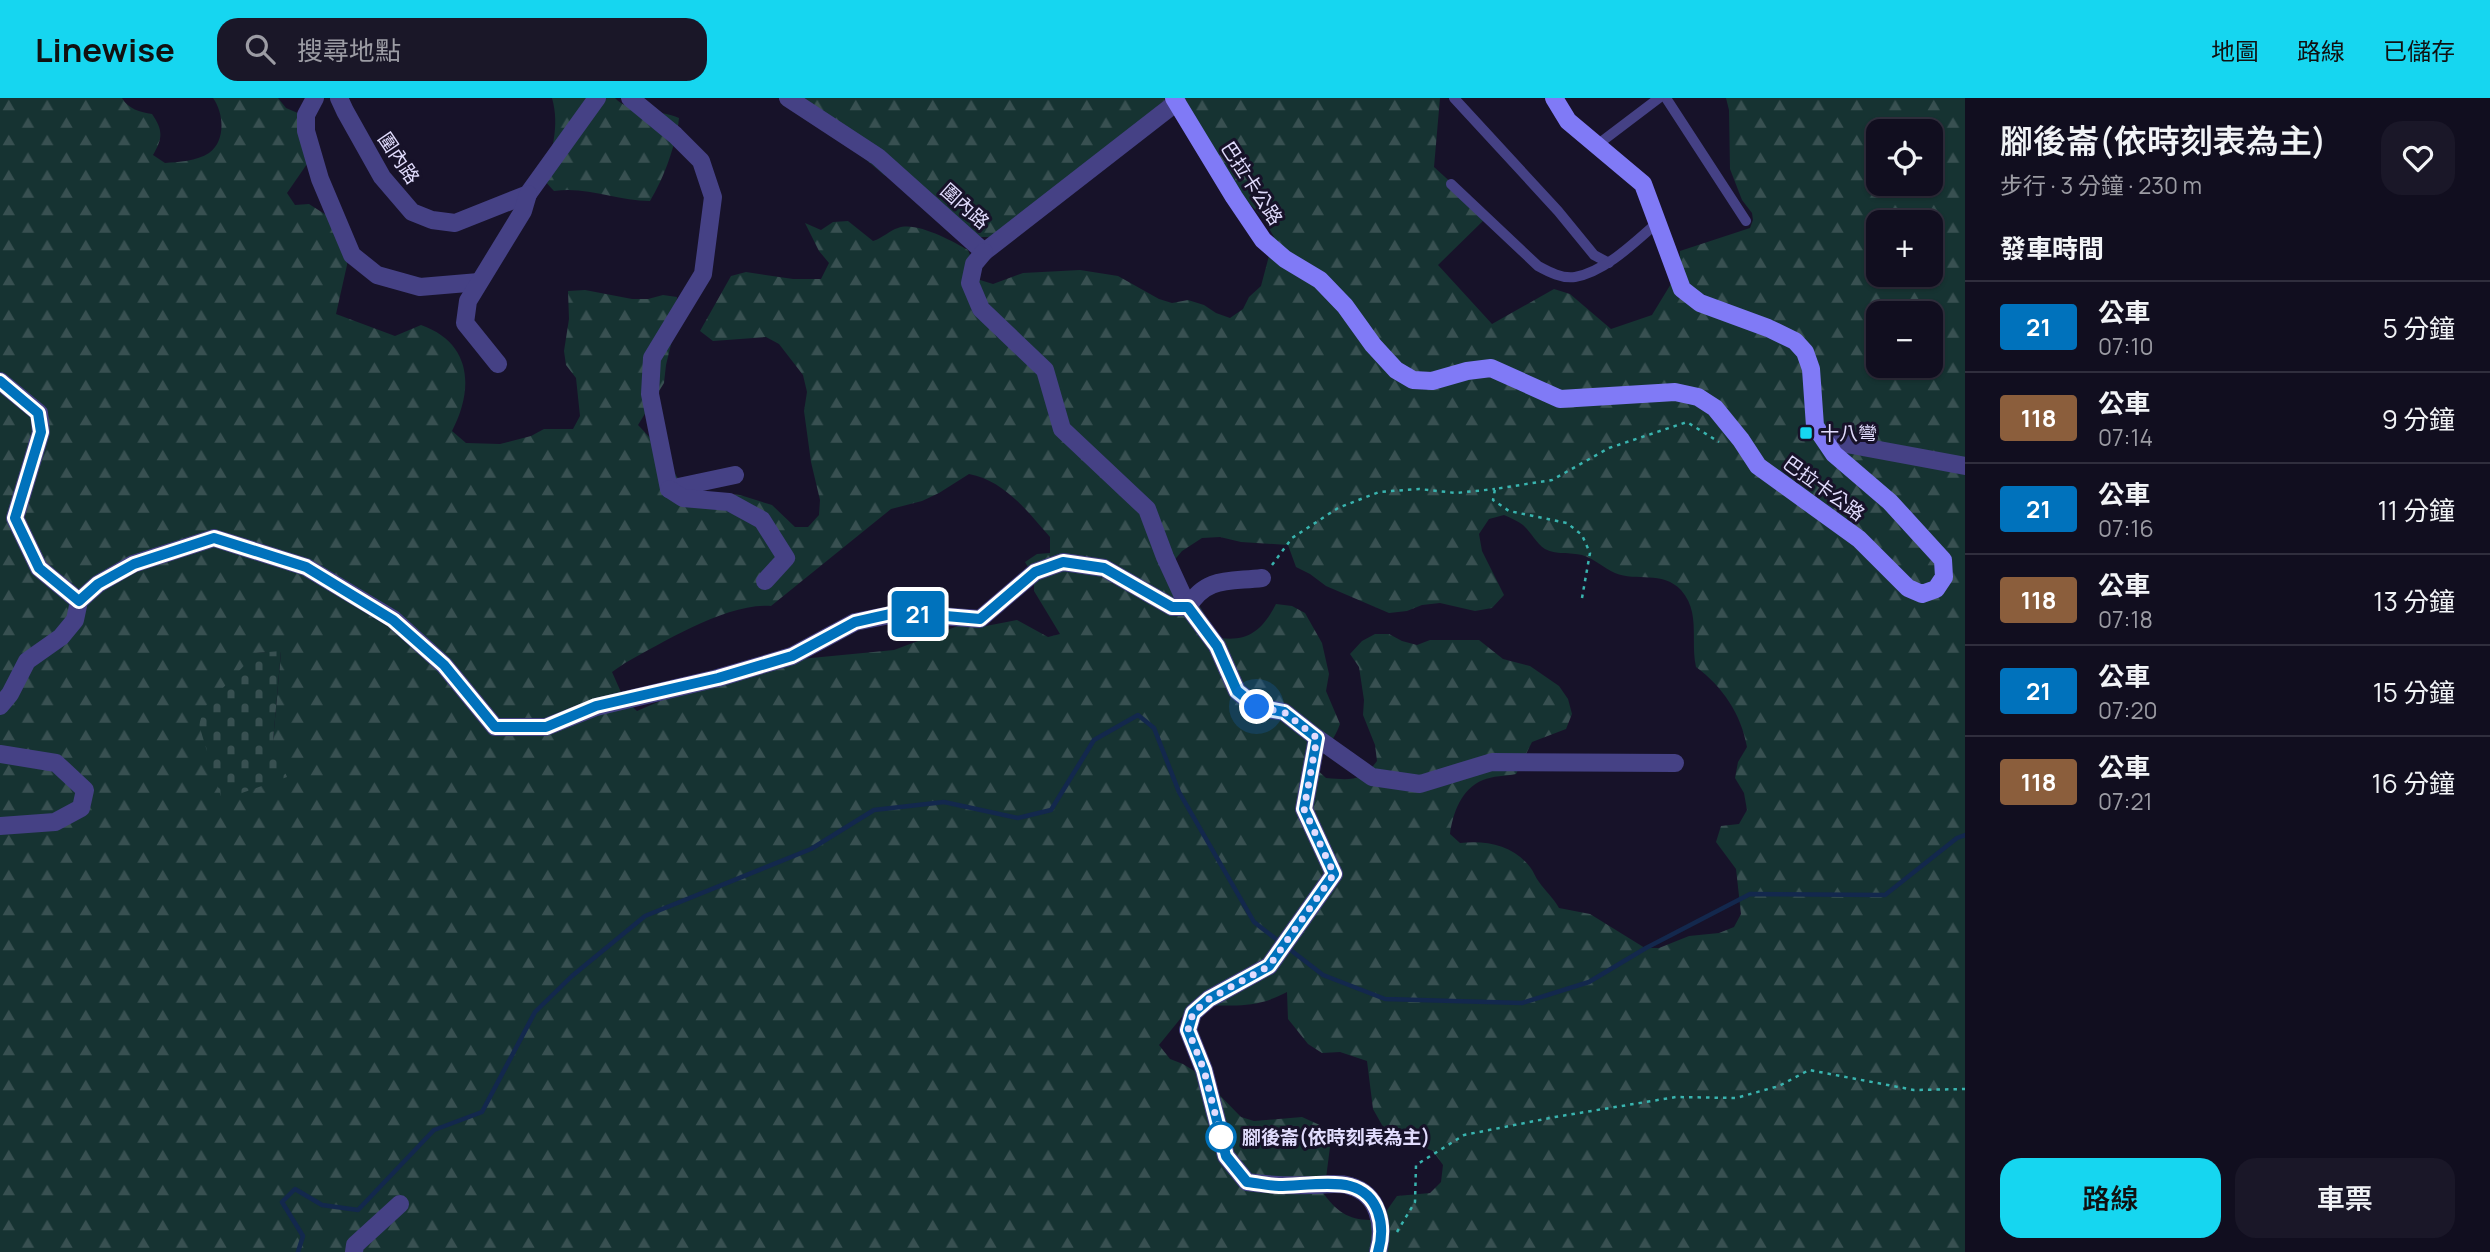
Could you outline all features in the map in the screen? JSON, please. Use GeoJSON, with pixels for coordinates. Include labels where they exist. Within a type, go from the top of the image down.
{"type":"FeatureCollection","features":[{"type":"Feature","properties":{"kind":"main road","name":"巴拉卡公路"},"geometry":{"type":"LineString","coordinates":[[1176,100],[1263,240],[1285,259],[1320,280],[1345,306],[1373,345],[1396,370],[1413,380],[1432,382],[1466,371],[1491,368],[1560,399],[1675,392],[1698,397],[1715,408],[1758,466],[1859,539],[1908,588],[1922,594],[1936,589],[1944,577],[1943,560],[1906,518],[1834,454],[1815,426],[1811,369],[1805,352],[1795,341],[1700,303],[1682,289],[1643,184],[1568,121],[1554,98]]}},
{"type":"Feature","properties":{"kind":"street"},"geometry":{"type":"LineString","coordinates":[[315,98],[306,115],[306,131],[320,179],[352,255],[377,275],[420,287],[479,282]]}},
{"type":"Feature","properties":{"kind":"street","name":"圍內路"},"geometry":{"type":"LineString","coordinates":[[340,98],[382,177],[412,212],[432,220],[455,223],[528,194]]}},
{"type":"Feature","properties":{"kind":"street"},"geometry":{"type":"LineString","coordinates":[[498,364],[466,323],[468,301],[523,211],[528,194],[597,98]]}},
{"type":"Feature","properties":{"kind":"street"},"geometry":{"type":"LineString","coordinates":[[631,98],[701,161],[713,197],[703,274],[652,358],[650,394],[669,489],[683,498],[729,502],[762,520],[786,558],[765,581]]}},
{"type":"Feature","properties":{"kind":"street","name":"圍內路"},"geometry":{"type":"LineString","coordinates":[[788,98],[878,157],[984,252],[1176,100]]}},
{"type":"Feature","properties":{"kind":"street"},"geometry":{"type":"LineString","coordinates":[[984,252],[974,264],[970,283],[981,309],[1045,370],[1062,429],[1147,509],[1188,607],[1217,646],[1237,691],[1257,707],[1284,712],[1371,777],[1420,784],[1492,762],[1675,763]]}},
{"type":"Feature","properties":{"kind":"street"},"geometry":{"type":"LineString","coordinates":[[0,381],[38,413],[40,422],[41,432],[15,518],[39,568],[79,601]]}},
{"type":"Feature","properties":{"kind":"street"},"geometry":{"type":"LineString","coordinates":[[1825,440],[1965,466]]}},
{"type":"Feature","properties":{"kind":"street"},"geometry":{"type":"LineString","coordinates":[[669,489],[735,475]]}},
{"type":"Feature","properties":{"kind":"street"},"geometry":{"type":"LineString","coordinates":[[0,706],[10,694],[27,661],[61,637],[75,620],[79,601],[98,584],[134,564],[214,538],[306,567],[393,620],[444,665],[495,727],[546,727],[596,706],[718,678],[792,656],[855,622],[900,612],[980,619],[1035,572],[1063,562],[1104,568],[1172,607],[1188,607]]}},
{"type":"Feature","properties":{"kind":"street"},"geometry":{"type":"LineString","coordinates":[[1188,607],[1196,593],[1212,584],[1262,578]]}},
{"type":"Feature","properties":{"kind":"street"},"geometry":{"type":"LineString","coordinates":[[1317,738],[1304,809],[1334,874],[1269,966],[1209,999],[1193,1013],[1188,1030],[1204,1070],[1226,1156],[1247,1182],[1275,1186],[1348,1185],[1364,1192],[1378,1208],[1381,1226],[1379,1248]]}},
{"type":"Feature","properties":{"kind":"street"},"geometry":{"type":"LineString","coordinates":[[0,754],[56,763],[85,790],[81,808],[55,822],[0,827]]}},
{"type":"Feature","properties":{"kind":"street"},"geometry":{"type":"LineString","coordinates":[[354,1252],[355,1245],[400,1204]]}},
{"type":"Feature","properties":{"kind":"lane"},"geometry":{"type":"LineString","coordinates":[[1454,98],[1558,211],[1594,255],[1609,263]]}},
{"type":"Feature","properties":{"kind":"lane"},"geometry":{"type":"LineString","coordinates":[[1597,145],[1659,98]]}},
{"type":"Feature","properties":{"kind":"lane"},"geometry":{"type":"LineString","coordinates":[[1666,98],[1746,221]]}},
{"type":"Feature","properties":{"kind":"lane"},"geometry":{"type":"LineString","coordinates":[[1451,184],[1538,266],[1555,275],[1574,277],[1609,263],[1658,222]]}},
{"type":"Feature","properties":{"kind":"path"},"geometry":{"type":"LineString","coordinates":[[1262,578],[1292,538],[1338,508],[1379,492],[1419,489],[1456,493],[1552,480],[1609,448],[1687,422],[1722,444]]}},
{"type":"Feature","properties":{"kind":"path"},"geometry":{"type":"LineString","coordinates":[[1495,489],[1493,500],[1509,511],[1567,523],[1582,535],[1590,553],[1582,598]]}},
{"type":"Feature","properties":{"kind":"path"},"geometry":{"type":"LineString","coordinates":[[1379,1248],[1399,1231],[1415,1202],[1416,1165],[1464,1135],[1676,1097],[1736,1098],[1779,1086],[1810,1070],[1914,1090],[1965,1089]]}},
{"type":"Feature","properties":{"kind":"green space"},"geometry":{"type":"Polygon","coordinates":[[[0,98],[122,98],[131,107],[152,114],[160,134],[159,144],[153,155],[165,163],[199,158],[215,148],[222,127],[213,98],[278,98],[286,108],[300,114],[307,164],[287,193],[295,205],[309,204],[334,220],[349,245],[336,314],[395,336],[421,325],[438,333],[450,343],[459,355],[465,384],[464,399],[452,431],[466,443],[500,444],[531,436],[544,429],[573,429],[580,416],[576,378],[566,365],[564,351],[569,319],[568,291],[585,290],[632,299],[663,295],[677,297],[674,332],[664,383],[638,425],[664,456],[684,490],[740,495],[772,505],[795,527],[808,527],[819,515],[820,500],[811,462],[804,411],[807,392],[803,375],[779,344],[766,337],[713,341],[700,331],[731,276],[746,272],[793,279],[821,279],[829,263],[819,251],[805,223],[821,230],[833,222],[848,221],[873,241],[892,230],[914,227],[934,233],[968,250],[980,280],[993,284],[1023,273],[1080,270],[1118,276],[1159,299],[1172,303],[1188,300],[1230,318],[1243,309],[1249,297],[1261,286],[1274,237],[1263,218],[1236,190],[1184,98],[1440,98],[1434,167],[1488,216],[1438,265],[1492,324],[1554,289],[1570,294],[1611,329],[1652,315],[1680,269],[1680,251],[1750,228],[1752,213],[1742,200],[1730,169],[1729,110],[1726,98],[1965,98],[1965,1252],[0,1252],[0,98]],[[969,474],[922,501],[891,509],[771,606],[754,607],[716,617],[625,663],[612,672],[624,699],[637,711],[681,692],[729,666],[894,650],[974,620],[986,626],[1017,620],[1048,637],[1060,634],[1034,591],[1034,577],[1025,562],[1037,554],[1050,553],[1050,537],[1033,517],[994,483],[969,474]],[[1504,515],[1489,519],[1479,534],[1482,551],[1504,595],[1492,608],[1475,611],[1440,603],[1389,613],[1326,586],[1296,567],[1288,545],[1241,542],[1220,537],[1202,538],[1182,551],[1172,563],[1220,638],[1239,638],[1254,632],[1276,604],[1292,606],[1305,613],[1322,643],[1329,674],[1326,691],[1340,724],[1314,767],[1326,778],[1361,776],[1377,761],[1375,745],[1363,715],[1364,700],[1359,667],[1350,654],[1362,641],[1375,634],[1389,634],[1417,645],[1430,640],[1479,640],[1503,659],[1530,666],[1559,686],[1568,699],[1572,714],[1566,729],[1532,742],[1516,774],[1487,779],[1469,789],[1459,802],[1450,834],[1460,843],[1489,843],[1516,854],[1530,867],[1559,908],[1590,914],[1645,948],[1659,948],[1689,936],[1719,933],[1734,927],[1741,914],[1736,869],[1716,842],[1721,826],[1739,824],[1747,810],[1744,793],[1735,778],[1738,762],[1747,747],[1740,723],[1729,702],[1715,683],[1696,667],[1693,617],[1687,599],[1681,590],[1666,580],[1623,575],[1582,555],[1549,551],[1517,521],[1504,515]],[[281,652],[256,653],[273,741],[281,652]],[[1287,992],[1249,1004],[1189,1008],[1159,1045],[1170,1059],[1199,1074],[1241,1117],[1254,1121],[1302,1117],[1322,1126],[1331,1139],[1324,1194],[1348,1216],[1380,1220],[1397,1196],[1430,1193],[1441,1182],[1443,1165],[1433,1151],[1395,1137],[1382,1125],[1373,1109],[1367,1061],[1340,1052],[1322,1053],[1308,1044],[1288,1019],[1287,992]]]}},
{"type":"Feature","properties":{"kind":"green space"},"geometry":{"type":"Polygon","coordinates":[[[552,98],[615,98],[628,107],[679,118],[669,161],[650,201],[578,190],[554,191],[543,179],[555,129],[552,98]]]}},
{"type":"Feature","properties":{"kind":"green space"},"geometry":{"type":"Polygon","coordinates":[[[793,98],[1167,98],[1014,229],[997,237],[980,237],[954,218],[945,205],[932,195],[884,175],[793,98]]]}},
{"type":"Feature","properties":{"kind":"green space"},"geometry":{"type":"Polygon","coordinates":[[[281,651],[273,741],[287,777],[222,800],[199,725],[204,708],[256,653],[281,651]]]}},
{"type":"Feature","properties":{"kind":"waterway"},"geometry":{"type":"LineString","coordinates":[[298,1252],[303,1236],[282,1202],[295,1189],[322,1205],[358,1210],[434,1130],[482,1112],[535,1012],[572,976],[645,916],[811,849],[874,810],[944,802],[1018,818],[1051,810],[1094,740],[1138,715],[1154,728],[1179,792],[1254,922],[1281,943]]}},
{"type":"Feature","properties":{"kind":"waterway"},"geometry":{"type":"LineString","coordinates":[[1288,948],[1323,975],[1385,999],[1522,1003],[1589,982],[1646,948],[1750,894],[1885,895],[1957,838],[1965,835]]}},
{"type":"Feature","properties":{"kind":"bus line","name":"21"},"geometry":{"type":"LineString","coordinates":[[0,381],[38,413],[41,432],[15,518],[39,568],[79,601],[98,584],[134,564],[214,538],[306,567],[393,620],[444,665],[495,727],[546,727],[596,706],[718,678],[792,656],[855,622],[877,617],[900,612],[980,619],[1035,572],[1063,562],[1104,568],[1172,607],[1188,607],[1217,646],[1237,691],[1257,707],[1284,712],[1317,738],[1304,809],[1334,874],[1269,966],[1209,999],[1193,1013],[1188,1030],[1204,1070],[1226,1156],[1247,1182],[1275,1186],[1348,1185],[1364,1192],[1378,1208],[1381,1226],[1378,1252]]}},
{"type":"Feature","properties":{"kind":"place","name":"十八彎"},"geometry":{"type":"Point","coordinates":[1806,433]}},
{"type":"Feature","properties":{"kind":"place","name":"腳後崙(依時刻表為主)"},"geometry":{"type":"Point","coordinates":[1221,1137]}},
{"type":"Feature","properties":{"kind":"route"},"geometry":{"type":"LineString","coordinates":[[1221,1137],[1204,1070],[1188,1030],[1193,1013],[1209,999],[1269,966],[1334,874],[1304,809],[1317,738],[1284,712],[1257,707]]}}]}
